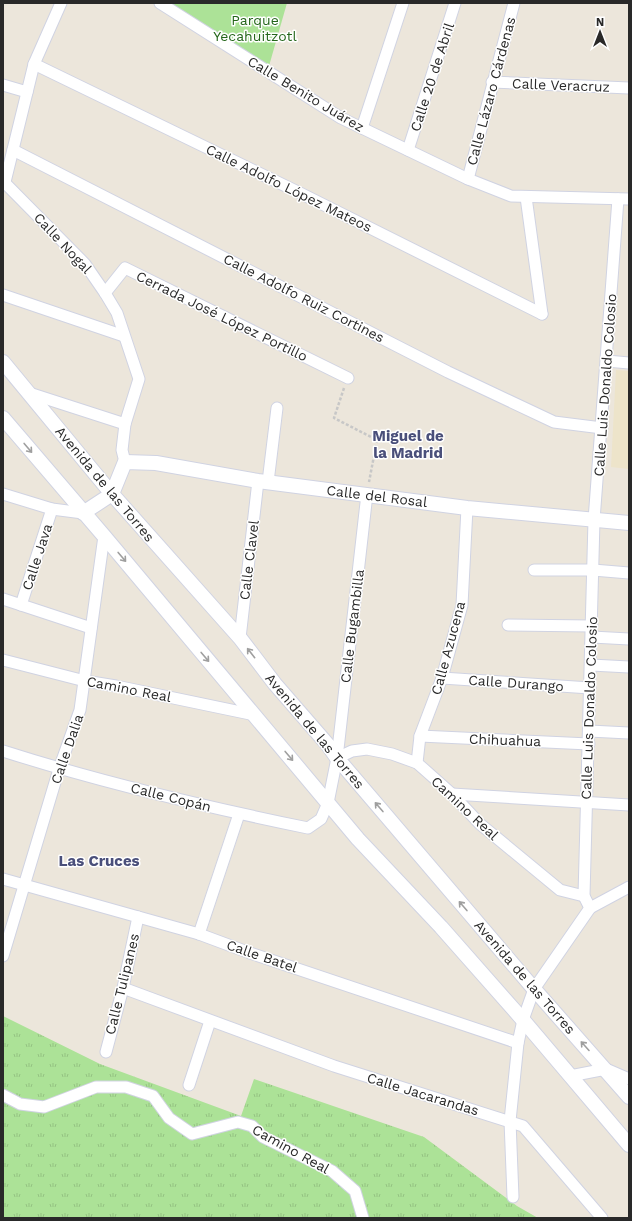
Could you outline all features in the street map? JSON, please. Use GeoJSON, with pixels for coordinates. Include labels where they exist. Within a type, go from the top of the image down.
{"type":"FeatureCollection","features":[{"type":"Feature","properties":{"kind":"street"},"geometry":{"type":"LineString","coordinates":[[4,182],[34,64],[61,3]]}},
{"type":"Feature","properties":{"kind":"street","name":"Calle Benito Juárez"},"geometry":{"type":"LineString","coordinates":[[160,3],[342,118],[468,179],[511,196],[624,199]]}},
{"type":"Feature","properties":{"kind":"street"},"geometry":{"type":"LineString","coordinates":[[362,128],[402,3]]}},
{"type":"Feature","properties":{"kind":"street","name":"Calle 20 de Abril"},"geometry":{"type":"LineString","coordinates":[[408,150],[455,3]]}},
{"type":"Feature","properties":{"kind":"street","name":"Calle Lázaro Cárdenas"},"geometry":{"type":"LineString","coordinates":[[468,179],[492,82],[514,3]]}},
{"type":"Feature","properties":{"kind":"street","name":"Calle Adolfo López Mateos"},"geometry":{"type":"LineString","coordinates":[[34,64],[542,314],[526,197]]}},
{"type":"Feature","properties":{"kind":"street","name":"Calle Veracruz"},"geometry":{"type":"LineString","coordinates":[[492,82],[629,88]]}},
{"type":"Feature","properties":{"kind":"street"},"geometry":{"type":"LineString","coordinates":[[3,86],[27,92]]}},
{"type":"Feature","properties":{"kind":"street","name":"Calle Adolfo Ruiz Cortines"},"geometry":{"type":"LineString","coordinates":[[13,150],[462,378],[554,422],[602,428]]}},
{"type":"Feature","properties":{"kind":"street","name":"Calle Nogal"},"geometry":{"type":"LineString","coordinates":[[4,182],[85,264],[117,313],[139,379],[125,424],[122,450],[125,462],[112,494]]}},
{"type":"Feature","properties":{"kind":"street","name":"Calle Luis Donaldo Colosio"},"geometry":{"type":"LineString","coordinates":[[590,908],[584,896],[594,520],[606,361],[624,199]]}},
{"type":"Feature","properties":{"kind":"street","name":"Cerrada José López Portillo"},"geometry":{"type":"LineString","coordinates":[[105,293],[125,268],[348,378]]}},
{"type":"Feature","properties":{"kind":"street"},"geometry":{"type":"LineString","coordinates":[[3,296],[124,336]]}},
{"type":"Feature","properties":{"kind":"street"},"geometry":{"type":"LineString","coordinates":[[606,361],[629,363]]}},
{"type":"Feature","properties":{"kind":"street","name":"Avenida de las Torres"},"geometry":{"type":"LineString","coordinates":[[3,362],[112,494],[240,638],[275,684],[328,745],[337,758],[534,989],[606,1069],[629,1097]]}},
{"type":"Feature","properties":{"kind":"street"},"geometry":{"type":"LineString","coordinates":[[29,393],[125,424]]}},
{"type":"Feature","properties":{"kind":"street","name":"Calle Clavel"},"geometry":{"type":"LineString","coordinates":[[240,638],[263,482],[277,408]]}},
{"type":"Feature","properties":{"kind":"street"},"geometry":{"type":"LineString","coordinates":[[3,418],[358,839],[441,927],[523,1020],[629,1145]]}},
{"type":"Feature","properties":{"kind":"street","name":"Calle del Rosal"},"geometry":{"type":"LineString","coordinates":[[125,462],[156,463],[263,482],[367,494],[467,508],[629,523]]}},
{"type":"Feature","properties":{"kind":"street"},"geometry":{"type":"LineString","coordinates":[[3,494],[52,509],[83,513],[112,494]]}},
{"type":"Feature","properties":{"kind":"street","name":"Calle Bugambilla"},"geometry":{"type":"LineString","coordinates":[[328,803],[337,758],[367,494]]}},
{"type":"Feature","properties":{"kind":"street","name":"Calle Azucena"},"geometry":{"type":"LineString","coordinates":[[417,763],[420,736],[442,678],[462,605],[467,508]]}},
{"type":"Feature","properties":{"kind":"street","name":"Calle Java"},"geometry":{"type":"LineString","coordinates":[[21,605],[52,509]]}},
{"type":"Feature","properties":{"kind":"street","name":"Calle Dalia"},"geometry":{"type":"LineString","coordinates":[[3,956],[59,769],[80,710],[104,536]]}},
{"type":"Feature","properties":{"kind":"street"},"geometry":{"type":"LineString","coordinates":[[534,570],[593,570],[629,573]]}},
{"type":"Feature","properties":{"kind":"street"},"geometry":{"type":"LineString","coordinates":[[3,599],[91,628]]}},
{"type":"Feature","properties":{"kind":"street"},"geometry":{"type":"LineString","coordinates":[[508,625],[592,631],[629,639]]}},
{"type":"Feature","properties":{"kind":"street","name":"Camino Real"},"geometry":{"type":"LineString","coordinates":[[3,660],[85,681],[116,686],[255,716]]}},
{"type":"Feature","properties":{"kind":"street"},"geometry":{"type":"LineString","coordinates":[[591,665],[629,667]]}},
{"type":"Feature","properties":{"kind":"street","name":"Calle Durango"},"geometry":{"type":"LineString","coordinates":[[442,678],[590,688]]}},
{"type":"Feature","properties":{"kind":"street"},"geometry":{"type":"LineString","coordinates":[[589,731],[629,733]]}},
{"type":"Feature","properties":{"kind":"street","name":"Chihuahua"},"geometry":{"type":"LineString","coordinates":[[420,736],[589,744]]}},
{"type":"Feature","properties":{"kind":"street","name":"Camino Real"},"geometry":{"type":"LineString","coordinates":[[337,758],[352,751],[367,749],[392,754],[417,763],[452,794],[480,824],[560,890],[584,896]]}},
{"type":"Feature","properties":{"kind":"street","name":"Calle Copán"},"geometry":{"type":"LineString","coordinates":[[3,751],[59,769],[239,814],[308,828],[321,819],[328,803]]}},
{"type":"Feature","properties":{"kind":"street"},"geometry":{"type":"LineString","coordinates":[[452,794],[629,805]]}},
{"type":"Feature","properties":{"kind":"street"},"geometry":{"type":"LineString","coordinates":[[198,934],[239,814]]}},
{"type":"Feature","properties":{"kind":"street","name":"Calle Batel"},"geometry":{"type":"LineString","coordinates":[[3,879],[198,934],[250,953],[518,1043]]}},
{"type":"Feature","properties":{"kind":"street"},"geometry":{"type":"LineString","coordinates":[[513,1197],[510,1121],[518,1043],[523,1020],[534,989],[590,908],[629,887]]}},
{"type":"Feature","properties":{"kind":"street","name":"Calle Tulipanes"},"geometry":{"type":"LineString","coordinates":[[106,1052],[123,988],[138,917]]}},
{"type":"Feature","properties":{"kind":"street","name":"Calle Jacarandas"},"geometry":{"type":"LineString","coordinates":[[123,988],[334,1066],[523,1126],[602,1218]]}},
{"type":"Feature","properties":{"kind":"street"},"geometry":{"type":"LineString","coordinates":[[189,1085],[210,1021]]}},
{"type":"Feature","properties":{"kind":"street"},"geometry":{"type":"LineString","coordinates":[[570,1076],[606,1069],[629,1079]]}},
{"type":"Feature","properties":{"kind":"street","name":"Camino Real"},"geometry":{"type":"LineString","coordinates":[[3,1095],[20,1104],[44,1107],[96,1087],[126,1088],[153,1096],[169,1118],[192,1134],[238,1122],[252,1126],[263,1136],[332,1171],[355,1191],[363,1218]]}},
{"type":"Feature","properties":{"kind":"path"},"geometry":{"type":"LineString","coordinates":[[348,378],[334,418],[377,440],[367,494]]}},
{"type":"Feature","properties":{"kind":"shaded area"},"geometry":{"type":"Polygon","coordinates":[[[616,370],[629,371],[629,469],[611,467],[616,370]]]}},
{"type":"Feature","properties":{"kind":"green space","name":"Parque Yecahuitzotl"},"geometry":{"type":"Polygon","coordinates":[[[167,3],[287,3],[269,66],[167,3]]]}},
{"type":"Feature","properties":{"kind":"green space"},"geometry":{"type":"Polygon","coordinates":[[[3,1016],[100,1064],[241,1116],[254,1079],[424,1137],[517,1206],[538,1218],[3,1218],[3,1016]]]}},
{"type":"Feature","properties":{"kind":"district","name":"Miguel de la Madrid"},"geometry":{"type":"Point","coordinates":[408,444]}},
{"type":"Feature","properties":{"kind":"district","name":"Las Cruces"},"geometry":{"type":"Point","coordinates":[99,861]}}]}
